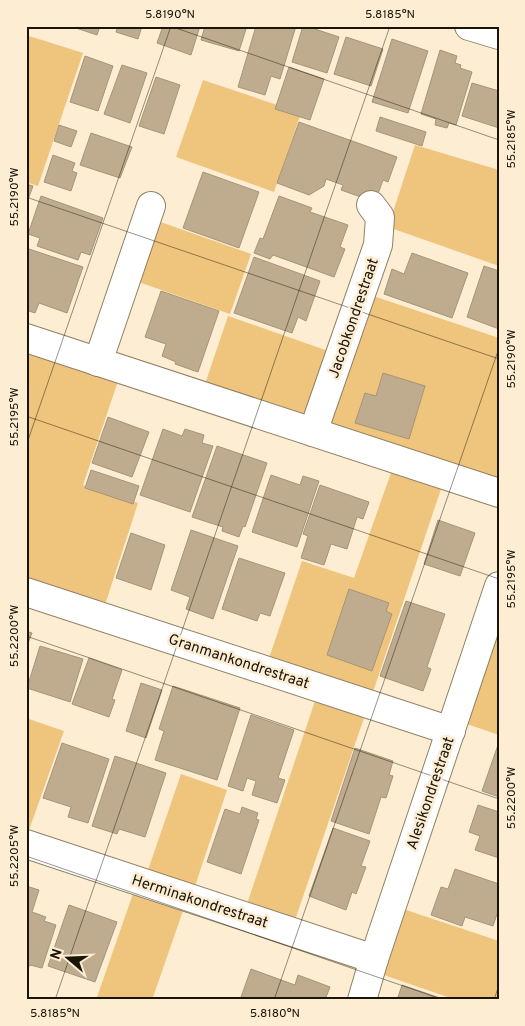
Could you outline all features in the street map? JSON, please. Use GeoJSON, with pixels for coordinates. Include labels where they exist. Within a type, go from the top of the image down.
{"type":"FeatureCollection","features":[{"type":"Feature","properties":{"kind":"street"},"geometry":{"type":"LineString","coordinates":[[469,26],[499,36]]}},
{"type":"Feature","properties":{"kind":"street","name":"Jacobkondrestraat"},"geometry":{"type":"LineString","coordinates":[[313,432],[378,245],[380,217],[372,205]]}},
{"type":"Feature","properties":{"kind":"street"},"geometry":{"type":"LineString","coordinates":[[98,362],[151,206]]}},
{"type":"Feature","properties":{"kind":"street"},"geometry":{"type":"LineString","coordinates":[[26,338],[499,493]]}},
{"type":"Feature","properties":{"kind":"street","name":"Alesikondrestraat"},"geometry":{"type":"LineString","coordinates":[[362,1000],[374,958],[499,586]]}},
{"type":"Feature","properties":{"kind":"street","name":"Granmankondrestraat"},"geometry":{"type":"LineString","coordinates":[[26,592],[451,731]]}},
{"type":"Feature","properties":{"kind":"street","name":"Herminakondrestraat"},"geometry":{"type":"LineString","coordinates":[[26,844],[374,958]]}},
{"type":"Feature","properties":{"kind":"shaded area"},"geometry":{"type":"Polygon","coordinates":[[[26,35],[83,53],[38,186],[26,182],[26,35]]]}},
{"type":"Feature","properties":{"kind":"shaded area"},"geometry":{"type":"Polygon","coordinates":[[[203,80],[301,113],[274,192],[176,157],[203,80]]]}},
{"type":"Feature","properties":{"kind":"shaded area"},"geometry":{"type":"Polygon","coordinates":[[[415,145],[499,170],[499,266],[388,227],[415,145]]]}},
{"type":"Feature","properties":{"kind":"shaded area"},"geometry":{"type":"Polygon","coordinates":[[[155,220],[251,254],[230,314],[133,280],[155,220]]]}},
{"type":"Feature","properties":{"kind":"shaded area"},"geometry":{"type":"Polygon","coordinates":[[[367,294],[499,338],[499,487],[326,424],[367,294]]]}},
{"type":"Feature","properties":{"kind":"shaded area"},"geometry":{"type":"Polygon","coordinates":[[[228,316],[331,352],[305,420],[203,390],[228,316]]]}},
{"type":"Feature","properties":{"kind":"shaded area"},"geometry":{"type":"Polygon","coordinates":[[[26,348],[119,378],[83,485],[138,503],[103,611],[26,585],[26,348]]]}},
{"type":"Feature","properties":{"kind":"shaded area"},"geometry":{"type":"Polygon","coordinates":[[[393,467],[443,483],[371,698],[267,664],[302,561],[354,578],[393,467]]]}},
{"type":"Feature","properties":{"kind":"shaded area"},"geometry":{"type":"Polygon","coordinates":[[[499,626],[499,735],[467,724],[499,626]]]}},
{"type":"Feature","properties":{"kind":"shaded area"},"geometry":{"type":"Polygon","coordinates":[[[317,695],[366,712],[293,926],[245,910],[317,695]]]}},
{"type":"Feature","properties":{"kind":"shaded area"},"geometry":{"type":"Polygon","coordinates":[[[26,718],[64,731],[28,833],[26,832],[26,718]]]}},
{"type":"Feature","properties":{"kind":"shaded area"},"geometry":{"type":"Polygon","coordinates":[[[181,774],[227,790],[193,892],[146,876],[181,774]]]}},
{"type":"Feature","properties":{"kind":"shaded area"},"geometry":{"type":"Polygon","coordinates":[[[135,888],[185,905],[152,1000],[96,1000],[135,888]]]}},
{"type":"Feature","properties":{"kind":"shaded area"},"geometry":{"type":"Polygon","coordinates":[[[403,909],[499,941],[499,1000],[456,1000],[381,974],[403,909]]]}},
{"type":"Feature","properties":{"kind":"building"},"geometry":{"type":"Polygon","coordinates":[[[70,26],[100,26],[97,35],[70,26]]]}},
{"type":"Feature","properties":{"kind":"building"},"geometry":{"type":"Polygon","coordinates":[[[118,26],[142,26],[138,39],[116,32],[118,26]]]}},
{"type":"Feature","properties":{"kind":"building"},"geometry":{"type":"Polygon","coordinates":[[[163,26],[200,26],[191,55],[157,43],[163,26]]]}},
{"type":"Feature","properties":{"kind":"building"},"geometry":{"type":"Polygon","coordinates":[[[205,26],[247,26],[239,51],[201,40],[205,26]]]}},
{"type":"Feature","properties":{"kind":"building"},"geometry":{"type":"Polygon","coordinates":[[[256,26],[296,26],[280,79],[271,76],[265,95],[238,87],[256,26]]]}},
{"type":"Feature","properties":{"kind":"building"},"geometry":{"type":"Polygon","coordinates":[[[303,26],[339,37],[327,73],[292,62],[303,26]]]}},
{"type":"Feature","properties":{"kind":"building"},"geometry":{"type":"Polygon","coordinates":[[[346,37],[383,49],[371,86],[334,74],[346,37]]]}},
{"type":"Feature","properties":{"kind":"building"},"geometry":{"type":"Polygon","coordinates":[[[392,39],[428,51],[408,113],[372,102],[392,39]]]}},
{"type":"Feature","properties":{"kind":"building"},"geometry":{"type":"Polygon","coordinates":[[[440,50],[457,56],[455,63],[461,65],[460,68],[472,72],[456,125],[449,123],[447,128],[435,125],[436,119],[421,114],[440,50]]]}},
{"type":"Feature","properties":{"kind":"building"},"geometry":{"type":"Polygon","coordinates":[[[85,56],[113,66],[98,111],[70,102],[85,56]]]}},
{"type":"Feature","properties":{"kind":"building"},"geometry":{"type":"Polygon","coordinates":[[[122,65],[147,73],[130,123],[104,114],[122,65]]]}},
{"type":"Feature","properties":{"kind":"building"},"geometry":{"type":"Polygon","coordinates":[[[289,67],[324,79],[310,120],[275,109],[289,67]]]}},
{"type":"Feature","properties":{"kind":"building"},"geometry":{"type":"Polygon","coordinates":[[[156,77],[180,85],[164,134],[139,126],[156,77]]]}},
{"type":"Feature","properties":{"kind":"building"},"geometry":{"type":"Polygon","coordinates":[[[472,83],[499,91],[499,128],[462,116],[472,83]]]}},
{"type":"Feature","properties":{"kind":"building"},"geometry":{"type":"Polygon","coordinates":[[[380,117],[426,132],[422,146],[376,131],[380,117]]]}},
{"type":"Feature","properties":{"kind":"building"},"geometry":{"type":"Polygon","coordinates":[[[299,122],[397,157],[388,182],[383,180],[375,202],[341,190],[343,185],[326,179],[324,186],[309,195],[277,183],[299,122]]]}},
{"type":"Feature","properties":{"kind":"building"},"geometry":{"type":"Polygon","coordinates":[[[59,125],[77,131],[71,147],[54,141],[59,125]]]}},
{"type":"Feature","properties":{"kind":"building"},"geometry":{"type":"Polygon","coordinates":[[[91,133],[132,147],[120,178],[80,165],[91,133]]]}},
{"type":"Feature","properties":{"kind":"building"},"geometry":{"type":"Polygon","coordinates":[[[53,155],[75,163],[72,171],[77,173],[71,191],[44,182],[53,155]]]}},
{"type":"Feature","properties":{"kind":"building"},"geometry":{"type":"Polygon","coordinates":[[[203,172],[259,192],[239,248],[183,228],[203,172]]]}},
{"type":"Feature","properties":{"kind":"building"},"geometry":{"type":"Polygon","coordinates":[[[26,184],[33,186],[26,205],[26,184]]]}},
{"type":"Feature","properties":{"kind":"building"},"geometry":{"type":"Polygon","coordinates":[[[41,196],[103,218],[90,255],[81,252],[78,260],[37,246],[40,238],[28,234],[41,196]]]}},
{"type":"Feature","properties":{"kind":"building"},"geometry":{"type":"Polygon","coordinates":[[[279,196],[312,208],[310,212],[348,225],[340,247],[345,249],[334,277],[273,255],[270,259],[254,253],[260,238],[263,239],[279,196]]]}},
{"type":"Feature","properties":{"kind":"building"},"geometry":{"type":"Polygon","coordinates":[[[26,248],[83,267],[67,313],[39,303],[35,313],[26,310],[26,248]]]}},
{"type":"Feature","properties":{"kind":"building"},"geometry":{"type":"Polygon","coordinates":[[[412,253],[468,273],[452,318],[384,294],[392,269],[404,274],[412,253]]]}},
{"type":"Feature","properties":{"kind":"building"},"geometry":{"type":"Polygon","coordinates":[[[254,257],[320,281],[306,321],[298,317],[292,333],[234,313],[254,257]]]}},
{"type":"Feature","properties":{"kind":"building"},"geometry":{"type":"Polygon","coordinates":[[[484,266],[499,271],[499,329],[467,317],[484,266]]]}},
{"type":"Feature","properties":{"kind":"building"},"geometry":{"type":"Polygon","coordinates":[[[161,291],[219,311],[198,372],[175,364],[176,362],[162,356],[166,344],[145,337],[161,291]]]}},
{"type":"Feature","properties":{"kind":"building"},"geometry":{"type":"Polygon","coordinates":[[[383,373],[425,386],[409,439],[355,423],[365,393],[376,396],[383,373]]]}},
{"type":"Feature","properties":{"kind":"building"},"geometry":{"type":"Polygon","coordinates":[[[108,417],[149,432],[132,477],[92,463],[108,417]]]}},
{"type":"Feature","properties":{"kind":"building"},"geometry":{"type":"Polygon","coordinates":[[[163,429],[182,436],[185,429],[204,435],[202,443],[213,446],[190,512],[140,495],[163,429]]]}},
{"type":"Feature","properties":{"kind":"building"},"geometry":{"type":"Polygon","coordinates":[[[217,446],[267,463],[245,527],[243,526],[239,537],[222,531],[223,527],[192,517],[217,446]]]}},
{"type":"Feature","properties":{"kind":"building"},"geometry":{"type":"Polygon","coordinates":[[[91,470],[139,486],[133,504],[85,488],[91,470]]]}},
{"type":"Feature","properties":{"kind":"building"},"geometry":{"type":"Polygon","coordinates":[[[271,475],[300,485],[303,476],[319,481],[297,547],[252,532],[271,475]]]}},
{"type":"Feature","properties":{"kind":"building"},"geometry":{"type":"Polygon","coordinates":[[[320,485],[369,502],[363,519],[357,517],[347,549],[331,544],[324,565],[301,558],[308,536],[303,534],[320,485]]]}},
{"type":"Feature","properties":{"kind":"building"},"geometry":{"type":"Polygon","coordinates":[[[438,520],[475,533],[460,576],[424,564],[438,520]]]}},
{"type":"Feature","properties":{"kind":"building"},"geometry":{"type":"Polygon","coordinates":[[[191,530],[238,546],[213,619],[186,609],[190,597],[171,590],[191,530]]]}},
{"type":"Feature","properties":{"kind":"building"},"geometry":{"type":"Polygon","coordinates":[[[131,533],[165,545],[151,590],[116,578],[131,533]]]}},
{"type":"Feature","properties":{"kind":"building"},"geometry":{"type":"Polygon","coordinates":[[[239,558],[285,573],[270,616],[260,613],[257,621],[222,609],[239,558]]]}},
{"type":"Feature","properties":{"kind":"building"},"geometry":{"type":"Polygon","coordinates":[[[349,589],[389,603],[386,611],[392,614],[372,671],[327,655],[349,589]]]}},
{"type":"Feature","properties":{"kind":"building"},"geometry":{"type":"Polygon","coordinates":[[[406,601],[445,614],[427,667],[431,669],[423,691],[380,676],[406,601]]]}},
{"type":"Feature","properties":{"kind":"building"},"geometry":{"type":"Polygon","coordinates":[[[26,631],[32,633],[26,648],[26,631]]]}},
{"type":"Feature","properties":{"kind":"building"},"geometry":{"type":"Polygon","coordinates":[[[40,646],[83,659],[70,702],[27,688],[40,646]]]}},
{"type":"Feature","properties":{"kind":"building"},"geometry":{"type":"Polygon","coordinates":[[[89,658],[122,670],[112,699],[115,700],[109,717],[72,704],[89,658]]]}},
{"type":"Feature","properties":{"kind":"building"},"geometry":{"type":"Polygon","coordinates":[[[141,683],[162,690],[146,738],[126,731],[141,683]]]}},
{"type":"Feature","properties":{"kind":"building"},"geometry":{"type":"Polygon","coordinates":[[[173,686],[240,708],[217,780],[155,760],[164,731],[159,729],[173,686]]]}},
{"type":"Feature","properties":{"kind":"building"},"geometry":{"type":"Polygon","coordinates":[[[251,715],[294,730],[278,778],[285,780],[277,803],[252,795],[256,781],[247,778],[243,791],[228,786],[251,715]]]}},
{"type":"Feature","properties":{"kind":"building"},"geometry":{"type":"Polygon","coordinates":[[[499,742],[499,797],[482,791],[499,742]]]}},
{"type":"Feature","properties":{"kind":"building"},"geometry":{"type":"Polygon","coordinates":[[[62,743],[109,759],[88,823],[68,817],[71,807],[43,798],[62,743]]]}},
{"type":"Feature","properties":{"kind":"building"},"geometry":{"type":"Polygon","coordinates":[[[355,748],[393,761],[389,775],[393,776],[386,798],[381,797],[369,834],[331,821],[355,748]]]}},
{"type":"Feature","properties":{"kind":"building"},"geometry":{"type":"Polygon","coordinates":[[[115,756],[166,773],[145,837],[119,829],[117,834],[92,826],[115,756]]]}},
{"type":"Feature","properties":{"kind":"building"},"geometry":{"type":"Polygon","coordinates":[[[478,805],[499,812],[499,858],[475,850],[480,836],[469,832],[478,805]]]}},
{"type":"Feature","properties":{"kind":"building"},"geometry":{"type":"Polygon","coordinates":[[[242,807],[258,813],[256,819],[259,820],[241,874],[207,862],[225,809],[240,814],[242,807]]]}},
{"type":"Feature","properties":{"kind":"building"},"geometry":{"type":"Polygon","coordinates":[[[333,828],[370,841],[361,866],[366,867],[356,894],[352,892],[346,910],[309,896],[333,828]]]}},
{"type":"Feature","properties":{"kind":"building"},"geometry":{"type":"Polygon","coordinates":[[[455,869],[499,884],[499,908],[493,926],[465,917],[462,926],[431,915],[441,887],[448,889],[455,869]]]}},
{"type":"Feature","properties":{"kind":"building"},"geometry":{"type":"Polygon","coordinates":[[[26,886],[39,890],[32,912],[46,917],[44,921],[56,925],[42,968],[30,965],[28,968],[26,967],[26,886]]]}},
{"type":"Feature","properties":{"kind":"building"},"geometry":{"type":"Polygon","coordinates":[[[69,905],[117,922],[95,982],[48,966],[69,905]]]}},
{"type":"Feature","properties":{"kind":"building"},"geometry":{"type":"Polygon","coordinates":[[[251,969],[295,985],[298,975],[330,987],[325,1000],[240,1000],[251,969]]]}},
{"type":"Feature","properties":{"kind":"building"},"geometry":{"type":"Polygon","coordinates":[[[402,985],[446,1000],[397,1000],[402,985]]]}}]}
